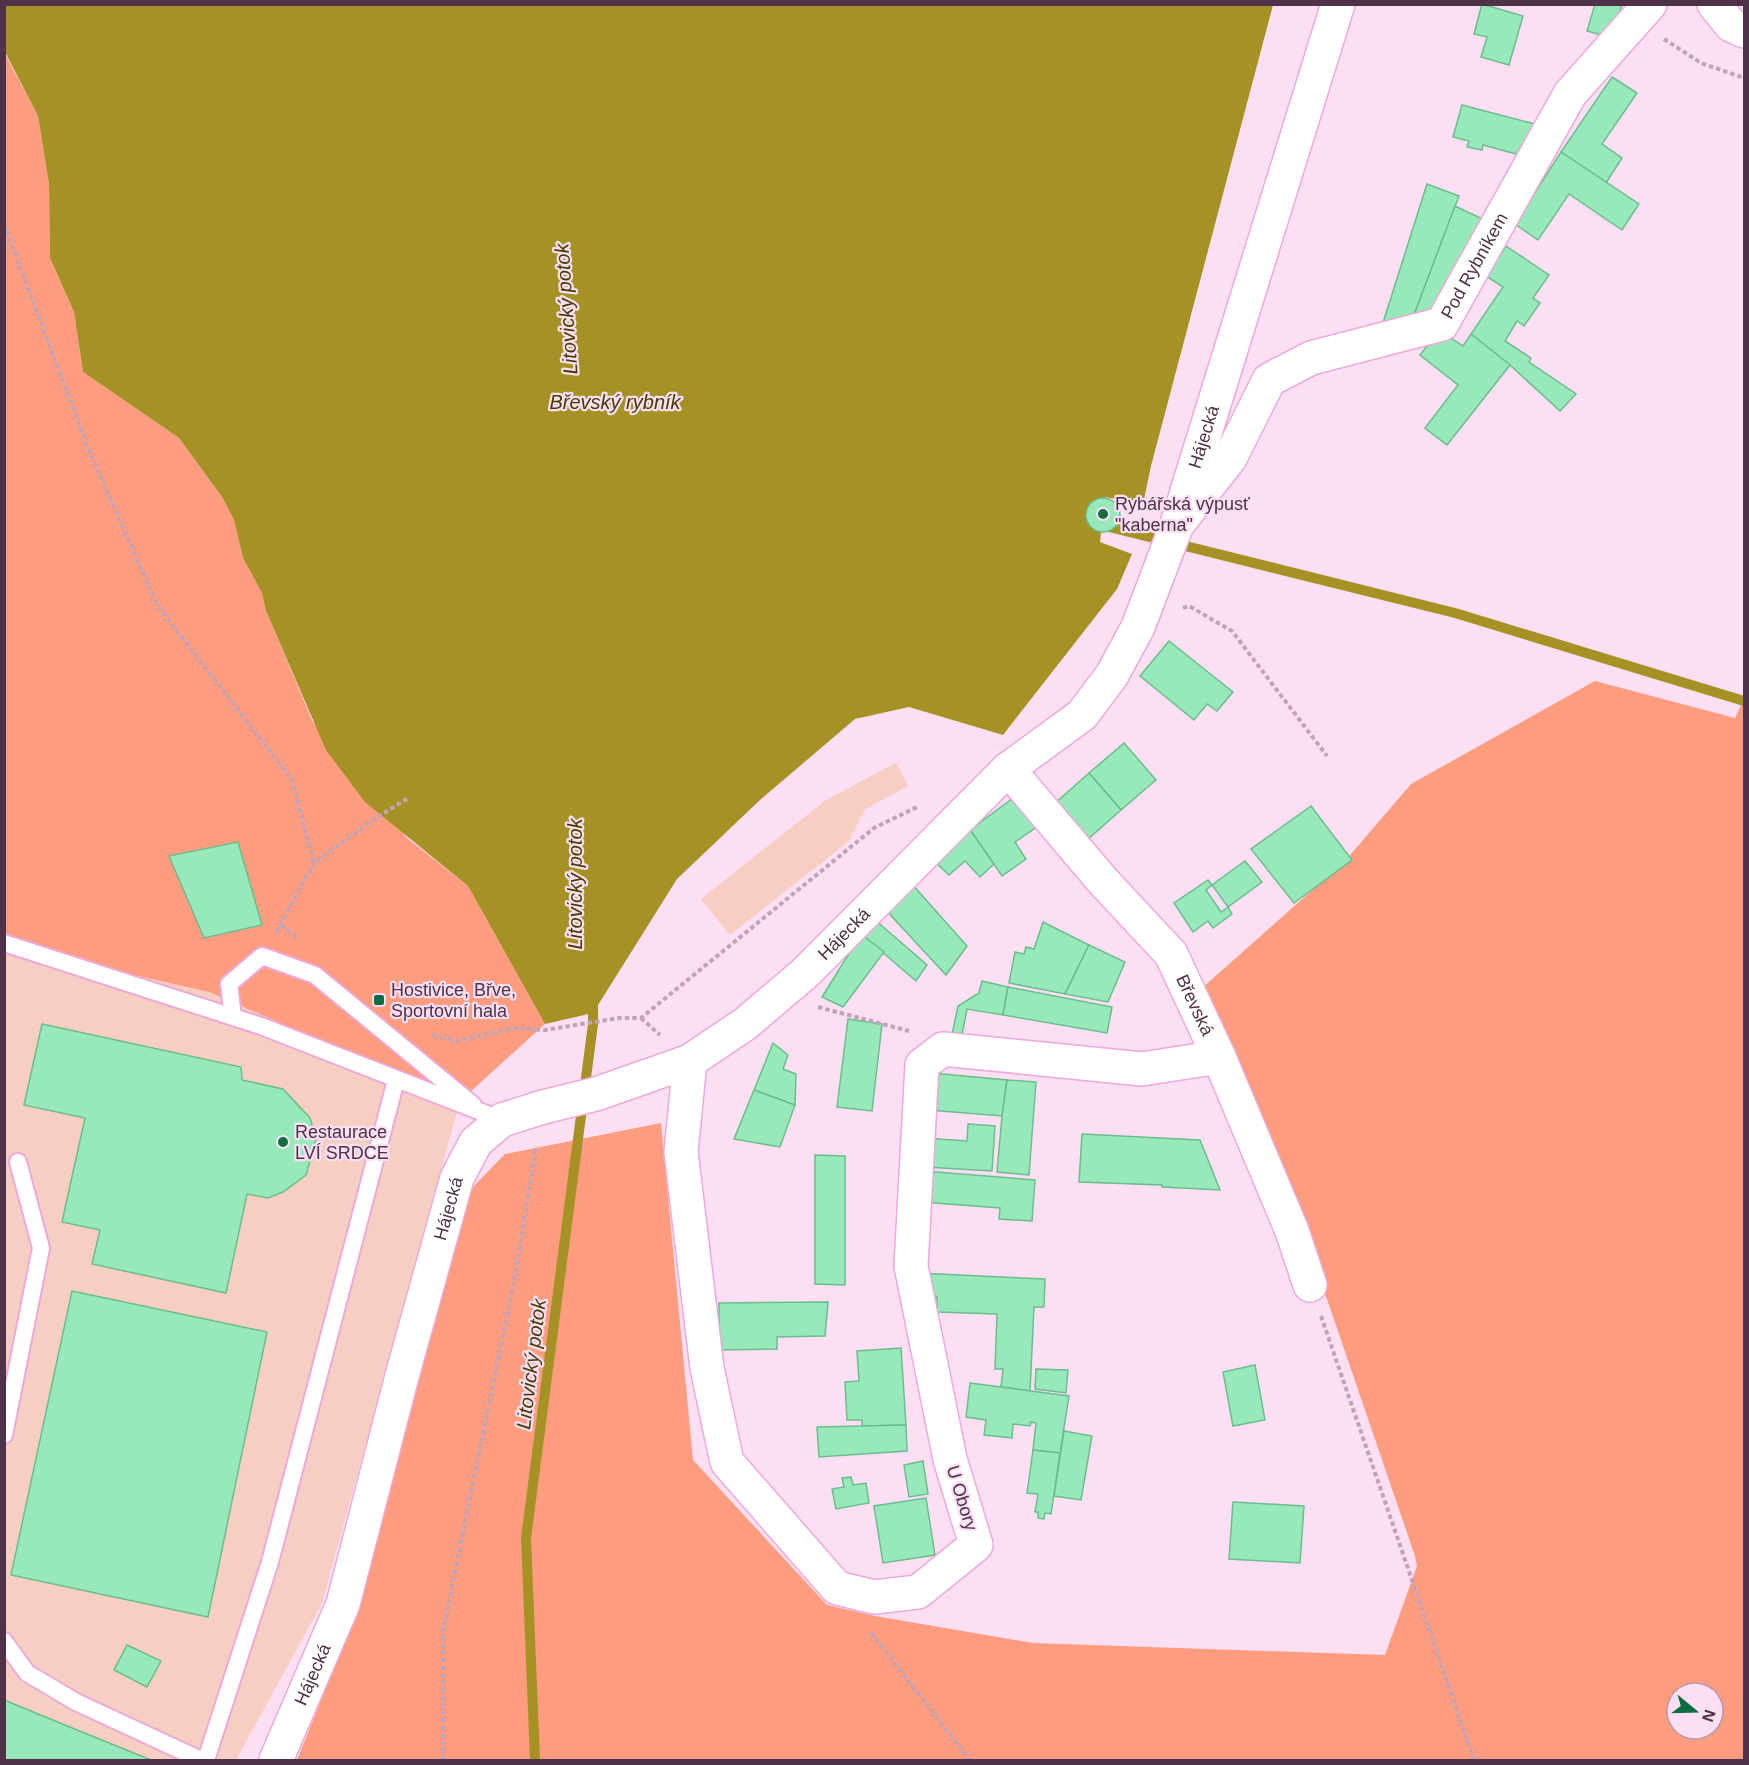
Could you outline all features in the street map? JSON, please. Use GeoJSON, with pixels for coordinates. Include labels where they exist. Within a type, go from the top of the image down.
{"type":"FeatureCollection","features":[{"type":"Feature","properties":{"kind":"street","name":"Hájecká"},"geometry":{"type":"LineString","coordinates":[[276,1761],[343,1604],[457,1178],[476,1142],[494,1118],[586,1097],[690,1061],[745,1024],[805,973],[1008,769],[1082,715],[1112,675],[1138,627],[1176,527],[1338,4]]}},
{"type":"Feature","properties":{"kind":"street"},"geometry":{"type":"LineString","coordinates":[[1714,4],[1731,26],[1744,31]]}},
{"type":"Feature","properties":{"kind":"street","name":"Pod Rybníkem"},"geometry":{"type":"LineString","coordinates":[[1176,527],[1230,458],[1269,380],[1311,358],[1442,324],[1570,94],[1643,12]]}},
{"type":"Feature","properties":{"kind":"street","name":"Břevská"},"geometry":{"type":"LineString","coordinates":[[1008,769],[1102,880],[1171,954],[1219,1057],[1292,1231],[1310,1285]]}},
{"type":"Feature","properties":{"kind":"street"},"geometry":{"type":"LineString","coordinates":[[938,1053],[944,1049],[1142,1069],[1219,1057]]}},
{"type":"Feature","properties":{"kind":"street","name":"U Obory"},"geometry":{"type":"LineString","coordinates":[[837,1588],[874,1597],[918,1592],[976,1545],[950,1460],[911,1266],[922,1065],[938,1053]]}},
{"type":"Feature","properties":{"kind":"street"},"geometry":{"type":"LineString","coordinates":[[690,1061],[681,1152],[707,1368],[727,1462],[837,1588]]}},
{"type":"Feature","properties":{"kind":"lane"},"geometry":{"type":"LineString","coordinates":[[4,943],[233,1017],[370,1068],[494,1118]]}},
{"type":"Feature","properties":{"kind":"lane"},"geometry":{"type":"LineString","coordinates":[[233,1017],[229,984],[262,956],[315,975],[494,1118]]}},
{"type":"Feature","properties":{"kind":"lane"},"geometry":{"type":"LineString","coordinates":[[206,1761],[270,1562],[396,1080]]}},
{"type":"Feature","properties":{"kind":"lane"},"geometry":{"type":"LineString","coordinates":[[4,1435],[41,1248],[18,1162]]}},
{"type":"Feature","properties":{"kind":"lane"},"geometry":{"type":"LineString","coordinates":[[4,1641],[27,1673],[76,1701],[201,1761]]}},
{"type":"Feature","properties":{"kind":"path"},"geometry":{"type":"LineString","coordinates":[[1643,12],[1701,63],[1744,78]]}},
{"type":"Feature","properties":{"kind":"path"},"geometry":{"type":"LineString","coordinates":[[4,224],[88,448],[157,605],[292,780],[314,863]]}},
{"type":"Feature","properties":{"kind":"path"},"geometry":{"type":"LineString","coordinates":[[1138,627],[1189,606],[1232,631],[1327,756]]}},
{"type":"Feature","properties":{"kind":"path"},"geometry":{"type":"LineString","coordinates":[[262,956],[314,863],[373,820],[408,798]]}},
{"type":"Feature","properties":{"kind":"path"},"geometry":{"type":"LineString","coordinates":[[426,1034],[456,1041],[514,1028],[545,1030],[618,1018],[641,1018],[874,828],[924,804]]}},
{"type":"Feature","properties":{"kind":"path"},"geometry":{"type":"LineString","coordinates":[[281,925],[299,939]]}},
{"type":"Feature","properties":{"kind":"path"},"geometry":{"type":"LineString","coordinates":[[777,997],[906,1029],[938,1053]]}},
{"type":"Feature","properties":{"kind":"path"},"geometry":{"type":"LineString","coordinates":[[442,1761],[443,1631],[516,1271],[543,1107]]}},
{"type":"Feature","properties":{"kind":"path"},"geometry":{"type":"LineString","coordinates":[[1310,1285],[1474,1761]]}},
{"type":"Feature","properties":{"kind":"path"},"geometry":{"type":"LineString","coordinates":[[837,1588],[970,1761]]}},
{"type":"Feature","properties":{"kind":"shaded area"},"geometry":{"type":"Polygon","coordinates":[[[4,52],[38,116],[49,184],[50,258],[74,312],[83,372],[179,438],[222,497],[234,520],[243,558],[262,593],[266,611],[313,722],[407,838],[468,886],[545,1024],[460,1101],[209,992],[5,946],[4,52]]]}},
{"type":"Feature","properties":{"kind":"shaded area"},"geometry":{"type":"Polygon","coordinates":[[[1595,681],[1735,718],[1744,699],[1744,1760],[297,1760],[355,1616],[471,1189],[505,1154],[661,1123],[693,1460],[827,1605],[875,1616],[1033,1643],[1385,1655],[1417,1566],[1415,1556],[1328,1302],[1285,1191],[1201,989],[1345,861],[1411,784],[1595,681]]]}},
{"type":"Feature","properties":{"kind":"shaded area"},"geometry":{"type":"Polygon","coordinates":[[[896,763],[908,786],[865,809],[849,841],[730,935],[701,899],[826,800],[896,763]]]}},
{"type":"Feature","properties":{"kind":"shaded area"},"geometry":{"type":"Polygon","coordinates":[[[5,946],[209,992],[460,1101],[322,1603],[236,1760],[5,1760],[5,946]]]}},
{"type":"Feature","properties":{"kind":"water","name":"Břevský rybník"},"geometry":{"type":"Polygon","coordinates":[[[5,4],[1273,5],[1151,466],[1143,504],[1105,497],[1100,542],[1132,554],[1117,589],[1003,735],[909,707],[855,719],[760,800],[677,879],[593,1013],[545,1024],[468,886],[365,802],[326,750],[266,611],[262,593],[243,558],[234,520],[222,497],[179,438],[83,372],[74,312],[50,258],[49,184],[38,116],[5,52],[5,4]]]}},
{"type":"Feature","properties":{"kind":"building"},"geometry":{"type":"Polygon","coordinates":[[[1482,4],[1523,16],[1509,65],[1481,57],[1487,37],[1474,34],[1482,4]]]}},
{"type":"Feature","properties":{"kind":"building"},"geometry":{"type":"Polygon","coordinates":[[[1595,4],[1622,4],[1612,38],[1587,31],[1595,4]]]}},
{"type":"Feature","properties":{"kind":"building"},"geometry":{"type":"Polygon","coordinates":[[[1612,77],[1637,93],[1602,144],[1622,158],[1606,183],[1561,152],[1612,77]]]}},
{"type":"Feature","properties":{"kind":"building"},"geometry":{"type":"Polygon","coordinates":[[[1462,105],[1535,124],[1527,157],[1483,145],[1482,150],[1467,147],[1469,141],[1453,137],[1462,105]]]}},
{"type":"Feature","properties":{"kind":"building"},"geometry":{"type":"Polygon","coordinates":[[[1561,152],[1639,204],[1622,230],[1569,194],[1538,240],[1515,224],[1561,152]]]}},
{"type":"Feature","properties":{"kind":"building"},"geometry":{"type":"Polygon","coordinates":[[[1427,184],[1459,196],[1411,323],[1381,329],[1427,184]]]}},
{"type":"Feature","properties":{"kind":"building"},"geometry":{"type":"Polygon","coordinates":[[[1455,206],[1485,220],[1438,317],[1411,323],[1455,206]]]}},
{"type":"Feature","properties":{"kind":"building"},"geometry":{"type":"Polygon","coordinates":[[[1506,246],[1549,275],[1533,298],[1540,303],[1524,326],[1517,321],[1505,341],[1531,358],[1529,362],[1576,394],[1560,411],[1510,365],[1471,334],[1503,287],[1486,276],[1506,246]]]}},
{"type":"Feature","properties":{"kind":"building"},"geometry":{"type":"Polygon","coordinates":[[[1439,330],[1463,346],[1471,334],[1510,365],[1447,445],[1425,428],[1458,385],[1420,355],[1439,330]]]}},
{"type":"Feature","properties":{"kind":"building","name":"Rybářská výpusť \"kaberna\""},"geometry":{"type":"Polygon","coordinates":[[[1103,498],[1115,503],[1120,515],[1115,527],[1103,532],[1091,527],[1086,515],[1091,503],[1103,498]]]}},
{"type":"Feature","properties":{"kind":"building"},"geometry":{"type":"Polygon","coordinates":[[[1169,641],[1233,692],[1217,711],[1207,704],[1194,720],[1140,676],[1169,641]]]}},
{"type":"Feature","properties":{"kind":"building"},"geometry":{"type":"Polygon","coordinates":[[[1124,743],[1156,780],[1121,810],[1089,773],[1124,743]]]}},
{"type":"Feature","properties":{"kind":"building"},"geometry":{"type":"Polygon","coordinates":[[[1089,773],[1121,810],[1086,841],[1054,804],[1089,773]]]}},
{"type":"Feature","properties":{"kind":"building"},"geometry":{"type":"Polygon","coordinates":[[[1017,795],[1038,826],[1015,842],[1026,859],[1002,876],[970,830],[1017,795]]]}},
{"type":"Feature","properties":{"kind":"building"},"geometry":{"type":"Polygon","coordinates":[[[1311,806],[1352,860],[1294,903],[1251,849],[1311,806]]]}},
{"type":"Feature","properties":{"kind":"building"},"geometry":{"type":"Polygon","coordinates":[[[970,830],[994,864],[980,877],[965,861],[949,875],[935,862],[970,830]]]}},
{"type":"Feature","properties":{"kind":"building"},"geometry":{"type":"Polygon","coordinates":[[[238,842],[262,925],[204,938],[169,856],[238,842]]]}},
{"type":"Feature","properties":{"kind":"building"},"geometry":{"type":"Polygon","coordinates":[[[1245,861],[1262,882],[1228,907],[1212,885],[1245,861]]]}},
{"type":"Feature","properties":{"kind":"building"},"geometry":{"type":"Polygon","coordinates":[[[1208,880],[1212,885],[1206,890],[1221,912],[1228,907],[1232,914],[1213,928],[1208,921],[1193,932],[1174,903],[1208,880]]]}},
{"type":"Feature","properties":{"kind":"building"},"geometry":{"type":"Polygon","coordinates":[[[911,883],[967,946],[946,975],[884,908],[911,883]]]}},
{"type":"Feature","properties":{"kind":"building"},"geometry":{"type":"Polygon","coordinates":[[[874,919],[927,965],[916,981],[861,934],[874,919]]]}},
{"type":"Feature","properties":{"kind":"building"},"geometry":{"type":"Polygon","coordinates":[[[1043,922],[1089,945],[1065,994],[1009,983],[1015,952],[1024,954],[1026,947],[1034,949],[1043,922]]]}},
{"type":"Feature","properties":{"kind":"building"},"geometry":{"type":"Polygon","coordinates":[[[861,934],[884,952],[843,1007],[822,997],[861,934]]]}},
{"type":"Feature","properties":{"kind":"building"},"geometry":{"type":"Polygon","coordinates":[[[1089,945],[1125,962],[1108,1002],[1065,994],[1089,945]]]}},
{"type":"Feature","properties":{"kind":"building"},"geometry":{"type":"Polygon","coordinates":[[[982,981],[1008,987],[1003,1015],[967,1009],[961,1040],[951,1039],[958,1006],[979,993],[982,981]]]}},
{"type":"Feature","properties":{"kind":"building"},"geometry":{"type":"Polygon","coordinates":[[[1008,987],[1112,1007],[1107,1033],[1003,1015],[1008,987]]]}},
{"type":"Feature","properties":{"kind":"building"},"geometry":{"type":"Polygon","coordinates":[[[848,1019],[882,1024],[872,1111],[837,1107],[848,1019]]]}},
{"type":"Feature","properties":{"kind":"building"},"geometry":{"type":"Polygon","coordinates":[[[42,1024],[241,1067],[242,1080],[283,1089],[310,1118],[316,1139],[306,1175],[283,1192],[268,1198],[247,1194],[226,1293],[92,1264],[100,1230],[62,1222],[85,1118],[24,1105],[42,1024]]]}},
{"type":"Feature","properties":{"kind":"building"},"geometry":{"type":"Polygon","coordinates":[[[773,1043],[788,1055],[783,1069],[796,1074],[795,1105],[754,1090],[773,1043]]]}},
{"type":"Feature","properties":{"kind":"building"},"geometry":{"type":"Polygon","coordinates":[[[932,1073],[1007,1080],[1002,1116],[929,1110],[932,1073]]]}},
{"type":"Feature","properties":{"kind":"building"},"geometry":{"type":"Polygon","coordinates":[[[1007,1080],[1036,1082],[1029,1175],[997,1172],[1007,1080]]]}},
{"type":"Feature","properties":{"kind":"building"},"geometry":{"type":"Polygon","coordinates":[[[754,1090],[795,1105],[780,1147],[734,1139],[754,1090]]]}},
{"type":"Feature","properties":{"kind":"building"},"geometry":{"type":"Polygon","coordinates":[[[968,1124],[995,1126],[992,1171],[925,1167],[926,1138],[967,1141],[968,1124]]]}},
{"type":"Feature","properties":{"kind":"building"},"geometry":{"type":"Polygon","coordinates":[[[1082,1134],[1200,1140],[1220,1190],[1079,1182],[1082,1134]]]}},
{"type":"Feature","properties":{"kind":"building"},"geometry":{"type":"Polygon","coordinates":[[[815,1155],[845,1156],[845,1285],[815,1284],[815,1155]]]}},
{"type":"Feature","properties":{"kind":"building"},"geometry":{"type":"Polygon","coordinates":[[[924,1171],[1035,1180],[1032,1221],[999,1219],[1000,1208],[922,1202],[924,1171]]]}},
{"type":"Feature","properties":{"kind":"building"},"geometry":{"type":"Polygon","coordinates":[[[917,1273],[1045,1279],[1044,1307],[1034,1307],[1030,1391],[1001,1387],[1003,1369],[995,1369],[997,1314],[937,1312],[937,1297],[922,1296],[917,1273]]]}},
{"type":"Feature","properties":{"kind":"building"},"geometry":{"type":"Polygon","coordinates":[[[72,1291],[267,1332],[208,1617],[11,1575],[72,1291]]]}},
{"type":"Feature","properties":{"kind":"building"},"geometry":{"type":"Polygon","coordinates":[[[828,1302],[825,1336],[777,1337],[777,1349],[719,1350],[719,1303],[828,1302]]]}},
{"type":"Feature","properties":{"kind":"building"},"geometry":{"type":"Polygon","coordinates":[[[901,1348],[906,1425],[862,1426],[862,1420],[847,1420],[845,1382],[859,1381],[857,1351],[901,1348]]]}},
{"type":"Feature","properties":{"kind":"building"},"geometry":{"type":"Polygon","coordinates":[[[1255,1365],[1265,1420],[1233,1426],[1223,1372],[1255,1365]]]}},
{"type":"Feature","properties":{"kind":"building"},"geometry":{"type":"Polygon","coordinates":[[[1036,1369],[1068,1370],[1066,1393],[1035,1389],[1036,1369]]]}},
{"type":"Feature","properties":{"kind":"building"},"geometry":{"type":"Polygon","coordinates":[[[970,1383],[1069,1396],[1060,1453],[1033,1450],[1036,1423],[1031,1422],[1030,1426],[1013,1424],[1012,1438],[984,1435],[986,1420],[966,1417],[970,1383]]]}},
{"type":"Feature","properties":{"kind":"building"},"geometry":{"type":"Polygon","coordinates":[[[906,1425],[907,1451],[819,1457],[817,1427],[906,1425]]]}},
{"type":"Feature","properties":{"kind":"building"},"geometry":{"type":"Polygon","coordinates":[[[1064,1431],[1092,1436],[1081,1500],[1054,1496],[1064,1431]]]}},
{"type":"Feature","properties":{"kind":"building"},"geometry":{"type":"Polygon","coordinates":[[[1033,1450],[1060,1453],[1051,1514],[1045,1513],[1044,1519],[1038,1518],[1038,1512],[1035,1512],[1038,1494],[1027,1493],[1033,1450]]]}},
{"type":"Feature","properties":{"kind":"building"},"geometry":{"type":"Polygon","coordinates":[[[923,1461],[928,1494],[909,1497],[904,1465],[923,1461]]]}},
{"type":"Feature","properties":{"kind":"building"},"geometry":{"type":"Polygon","coordinates":[[[851,1477],[853,1485],[866,1483],[869,1503],[836,1509],[832,1489],[844,1487],[842,1478],[851,1477]]]}},
{"type":"Feature","properties":{"kind":"building"},"geometry":{"type":"Polygon","coordinates":[[[926,1498],[935,1555],[883,1563],[874,1506],[926,1498]]]}},
{"type":"Feature","properties":{"kind":"building"},"geometry":{"type":"Polygon","coordinates":[[[1233,1502],[1304,1506],[1300,1563],[1229,1559],[1233,1502]]]}},
{"type":"Feature","properties":{"kind":"building"},"geometry":{"type":"Polygon","coordinates":[[[127,1645],[161,1661],[147,1687],[114,1670],[127,1645]]]}},
{"type":"Feature","properties":{"kind":"building"},"geometry":{"type":"Polygon","coordinates":[[[4,1700],[87,1734],[151,1760],[4,1760],[4,1700]]]}},
{"type":"Feature","properties":{"kind":"waterway"},"geometry":{"type":"LineString","coordinates":[[1089,522],[1455,613],[1744,701]]}},
{"type":"Feature","properties":{"kind":"waterway","name":"Litovický potok"},"geometry":{"type":"LineString","coordinates":[[535,1760],[526,1538],[593,1024],[593,999]]}},
{"type":"Feature","properties":{"kind":"place","name":"Rybářská výpusť \"kaberna\""},"geometry":{"type":"Point","coordinates":[1103,514]}},
{"type":"Feature","properties":{"kind":"place","name":"Hostivice, Břve, Sportovní hala"},"geometry":{"type":"Point","coordinates":[379,1000]}},
{"type":"Feature","properties":{"kind":"place","name":"Restaurace LVÍ SRDCE"},"geometry":{"type":"Point","coordinates":[283,1142]}}]}
